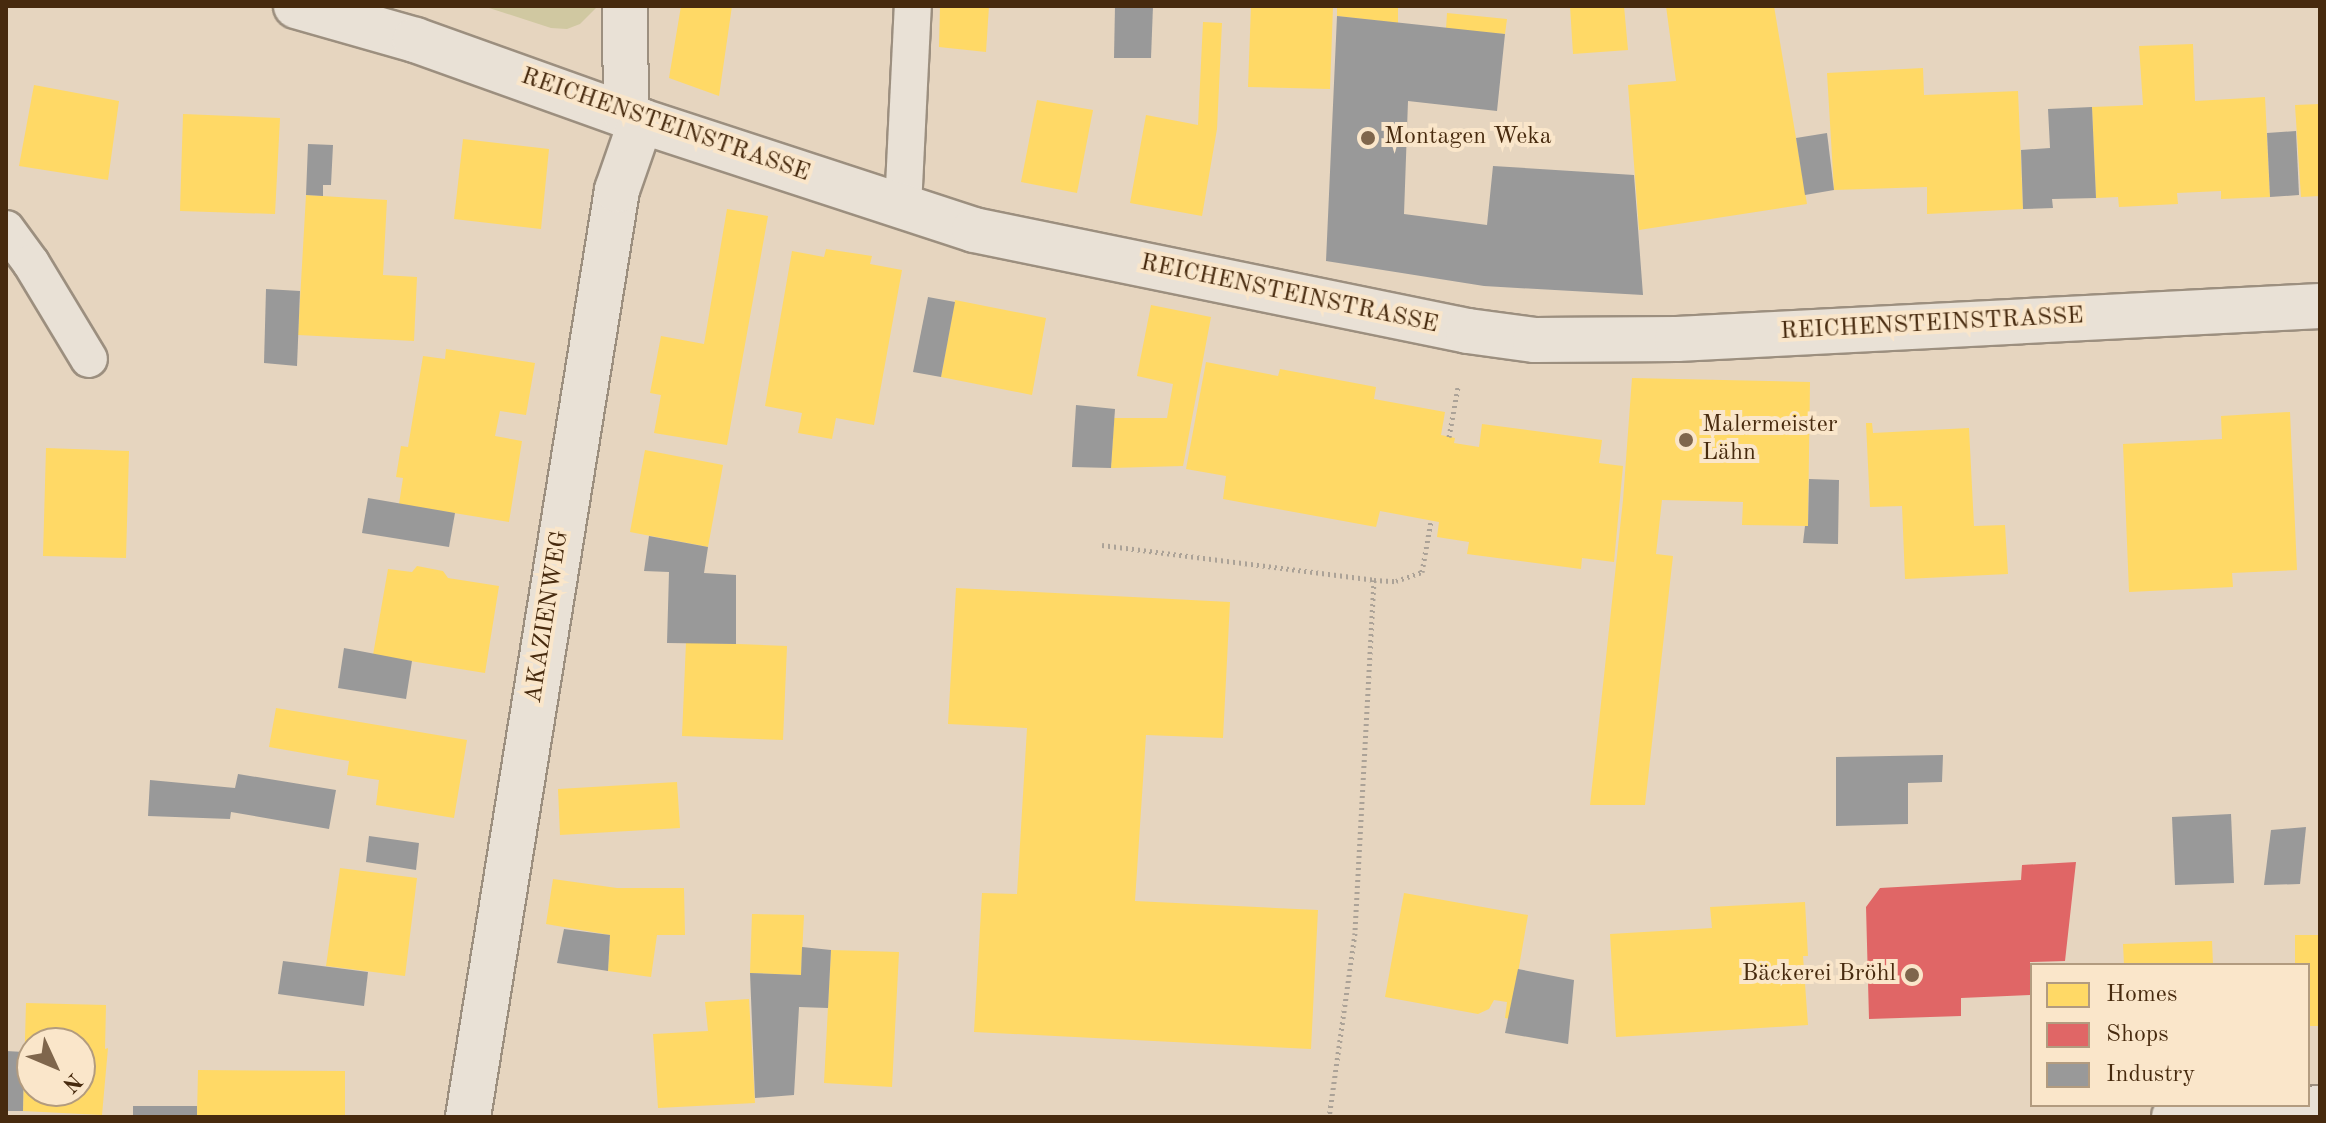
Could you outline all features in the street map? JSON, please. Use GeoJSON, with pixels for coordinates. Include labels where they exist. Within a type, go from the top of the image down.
{"type":"FeatureCollection","features":[{"type":"Feature","properties":{"kind":"street","name":"REICHENSTEINSTRASSE"},"geometry":{"type":"LineString","coordinates":[[296,6],[427,44],[633,118],[974,230],[1453,328],[1535,340],[1677,339],[2320,306]]}},
{"type":"Feature","properties":{"kind":"street","name":"AKAZIENWEG"},"geometry":{"type":"LineString","coordinates":[[468,1117],[617,190],[633,118],[625,6]]}},
{"type":"Feature","properties":{"kind":"street"},"geometry":{"type":"LineString","coordinates":[[2174,1117],[2320,1108]]}},
{"type":"Feature","properties":{"kind":"lane"},"geometry":{"type":"LineString","coordinates":[[903,207],[913,6]]}},
{"type":"Feature","properties":{"kind":"lane"},"geometry":{"type":"LineString","coordinates":[[6,229],[89,359]]}},
{"type":"Feature","properties":{"kind":"path"},"geometry":{"type":"LineString","coordinates":[[1102,545],[1396,581],[1422,572],[1431,521]]}},
{"type":"Feature","properties":{"kind":"path"},"geometry":{"type":"LineString","coordinates":[[1329,1117],[1355,933],[1374,580]]}},
{"type":"Feature","properties":{"kind":"shaded area"},"geometry":{"type":"Polygon","coordinates":[[[483,6],[598,6],[580,24],[567,29],[551,28],[483,6]]]}},
{"type":"Feature","properties":{"kind":"building: Homes"},"geometry":{"type":"Polygon","coordinates":[[[681,6],[732,6],[719,96],[669,78],[681,6]]]}},
{"type":"Feature","properties":{"kind":"building: Homes"},"geometry":{"type":"Polygon","coordinates":[[[940,6],[989,6],[986,52],[939,47],[940,6]]]}},
{"type":"Feature","properties":{"kind":"building: Homes"},"geometry":{"type":"Polygon","coordinates":[[[1251,6],[1333,6],[1330,89],[1248,87],[1251,6]]]}},
{"type":"Feature","properties":{"kind":"building: Homes"},"geometry":{"type":"Polygon","coordinates":[[[1337,6],[1398,6],[1398,23],[1337,16],[1337,6]]]}},
{"type":"Feature","properties":{"kind":"building: Homes"},"geometry":{"type":"Polygon","coordinates":[[[1570,6],[1624,6],[1628,50],[1573,54],[1570,6]]]}},
{"type":"Feature","properties":{"kind":"building: Homes"},"geometry":{"type":"Polygon","coordinates":[[[1666,6],[1774,6],[1807,204],[1639,230],[1628,85],[1676,81],[1666,6]]]}},
{"type":"Feature","properties":{"kind":"building: Homes"},"geometry":{"type":"Polygon","coordinates":[[[1447,13],[1507,19],[1505,34],[1446,29],[1447,13]]]}},
{"type":"Feature","properties":{"kind":"building: Homes"},"geometry":{"type":"Polygon","coordinates":[[[1203,22],[1222,23],[1217,129],[1202,216],[1130,203],[1146,115],[1198,125],[1203,22]]]}},
{"type":"Feature","properties":{"kind":"building: Homes"},"geometry":{"type":"Polygon","coordinates":[[[2193,44],[2195,101],[2265,97],[2270,197],[2221,199],[2221,191],[2177,193],[2178,204],[2119,207],[2118,197],[2096,198],[2092,107],[2143,105],[2139,46],[2193,44]]]}},
{"type":"Feature","properties":{"kind":"building: Homes"},"geometry":{"type":"Polygon","coordinates":[[[1923,68],[1924,95],[2018,91],[2023,209],[1927,214],[1927,187],[1834,190],[1827,73],[1923,68]]]}},
{"type":"Feature","properties":{"kind":"building: Homes"},"geometry":{"type":"Polygon","coordinates":[[[34,85],[119,101],[108,180],[19,166],[34,85]]]}},
{"type":"Feature","properties":{"kind":"building: Homes"},"geometry":{"type":"Polygon","coordinates":[[[1037,100],[1093,110],[1077,193],[1021,182],[1037,100]]]}},
{"type":"Feature","properties":{"kind":"building: Homes"},"geometry":{"type":"Polygon","coordinates":[[[2320,104],[2320,196],[2301,197],[2295,105],[2320,104]]]}},
{"type":"Feature","properties":{"kind":"building: Homes"},"geometry":{"type":"Polygon","coordinates":[[[183,114],[280,118],[275,214],[180,211],[183,114]]]}},
{"type":"Feature","properties":{"kind":"building: Homes"},"geometry":{"type":"Polygon","coordinates":[[[463,139],[549,149],[541,229],[454,219],[463,139]]]}},
{"type":"Feature","properties":{"kind":"building: Homes"},"geometry":{"type":"Polygon","coordinates":[[[306,195],[387,200],[383,275],[417,277],[414,341],[298,335],[306,195]]]}},
{"type":"Feature","properties":{"kind":"building: Homes"},"geometry":{"type":"Polygon","coordinates":[[[727,209],[768,216],[727,445],[654,433],[661,395],[650,393],[661,336],[704,344],[727,209]]]}},
{"type":"Feature","properties":{"kind":"building: Homes"},"geometry":{"type":"Polygon","coordinates":[[[826,249],[872,256],[870,264],[902,270],[874,425],[836,418],[832,439],[798,433],[802,413],[765,406],[792,251],[824,257],[826,249]]]}},
{"type":"Feature","properties":{"kind":"building: Homes"},"geometry":{"type":"Polygon","coordinates":[[[955,300],[1046,318],[1032,395],[941,377],[955,300]]]}},
{"type":"Feature","properties":{"kind":"building: Homes"},"geometry":{"type":"Polygon","coordinates":[[[1151,305],[1211,317],[1183,466],[1111,468],[1114,418],[1167,418],[1173,384],[1137,376],[1151,305]]]}},
{"type":"Feature","properties":{"kind":"building: Homes"},"geometry":{"type":"Polygon","coordinates":[[[446,349],[535,363],[526,415],[500,411],[495,436],[522,441],[509,522],[399,504],[403,478],[396,477],[401,446],[408,447],[423,356],[445,359],[446,349]]]}},
{"type":"Feature","properties":{"kind":"building: Homes"},"geometry":{"type":"Polygon","coordinates":[[[1206,362],[1278,376],[1280,369],[1376,387],[1374,399],[1445,412],[1441,435],[1455,438],[1454,443],[1479,447],[1482,424],[1602,440],[1599,463],[1623,466],[1614,562],[1582,558],[1581,569],[1467,554],[1469,542],[1437,537],[1439,522],[1380,511],[1376,527],[1223,499],[1226,476],[1186,469],[1206,362]]]}},
{"type":"Feature","properties":{"kind":"building: Homes"},"geometry":{"type":"Polygon","coordinates":[[[1632,378],[1810,382],[1808,526],[1742,525],[1743,502],[1662,500],[1656,554],[1673,556],[1645,805],[1590,805],[1623,500],[1632,378]]]}},
{"type":"Feature","properties":{"kind":"building: Homes"},"geometry":{"type":"Polygon","coordinates":[[[2290,412],[2297,570],[2232,573],[2233,587],[2129,592],[2123,444],[2222,439],[2221,416],[2290,412]]]}},
{"type":"Feature","properties":{"kind":"building: Homes"},"geometry":{"type":"Polygon","coordinates":[[[1866,423],[1872,423],[1873,433],[1969,428],[1974,526],[2005,525],[2008,574],[1905,579],[1902,506],[1870,507],[1866,423]]]}},
{"type":"Feature","properties":{"kind":"building: Homes"},"geometry":{"type":"Polygon","coordinates":[[[46,448],[129,451],[126,558],[43,556],[46,448]]]}},
{"type":"Feature","properties":{"kind":"building: Homes"},"geometry":{"type":"Polygon","coordinates":[[[645,450],[723,465],[708,547],[630,532],[645,450]]]}},
{"type":"Feature","properties":{"kind":"building: Homes"},"geometry":{"type":"Polygon","coordinates":[[[417,566],[443,571],[448,578],[499,586],[485,673],[373,655],[388,569],[412,572],[417,566]]]}},
{"type":"Feature","properties":{"kind":"building: Homes"},"geometry":{"type":"Polygon","coordinates":[[[956,588],[1230,602],[1223,738],[1146,735],[1135,901],[1318,910],[1311,1049],[974,1032],[982,893],[1017,894],[1027,728],[948,724],[956,588]]]}},
{"type":"Feature","properties":{"kind":"building: Homes"},"geometry":{"type":"Polygon","coordinates":[[[686,642],[787,646],[783,740],[682,736],[686,642]]]}},
{"type":"Feature","properties":{"kind":"building: Homes"},"geometry":{"type":"Polygon","coordinates":[[[276,708],[467,740],[454,818],[376,805],[379,780],[347,775],[349,761],[269,747],[276,708]]]}},
{"type":"Feature","properties":{"kind":"building: Homes"},"geometry":{"type":"Polygon","coordinates":[[[677,782],[680,828],[560,835],[558,789],[677,782]]]}},
{"type":"Feature","properties":{"kind":"building: Homes"},"geometry":{"type":"Polygon","coordinates":[[[340,868],[417,878],[405,976],[326,966],[340,868]]]}},
{"type":"Feature","properties":{"kind":"building: Homes"},"geometry":{"type":"Polygon","coordinates":[[[553,879],[617,888],[684,888],[685,935],[657,935],[651,977],[608,971],[610,935],[546,924],[553,879]]]}},
{"type":"Feature","properties":{"kind":"building: Homes"},"geometry":{"type":"Polygon","coordinates":[[[1404,893],[1528,915],[1510,1019],[1505,1018],[1507,1002],[1494,1000],[1489,1009],[1478,1014],[1385,997],[1404,893]]]}},
{"type":"Feature","properties":{"kind":"building: Homes"},"geometry":{"type":"Polygon","coordinates":[[[1805,902],[1808,956],[1803,956],[1808,1025],[1616,1037],[1610,934],[1712,928],[1710,907],[1805,902]]]}},
{"type":"Feature","properties":{"kind":"building: Homes"},"geometry":{"type":"Polygon","coordinates":[[[752,914],[804,915],[801,975],[750,973],[752,914]]]}},
{"type":"Feature","properties":{"kind":"building: Homes"},"geometry":{"type":"Polygon","coordinates":[[[2295,935],[2320,935],[2320,1026],[2310,1026],[2310,963],[2295,963],[2295,935]]]}},
{"type":"Feature","properties":{"kind":"building: Homes"},"geometry":{"type":"Polygon","coordinates":[[[2212,941],[2213,963],[2124,963],[2123,944],[2212,941]]]}},
{"type":"Feature","properties":{"kind":"building: Homes"},"geometry":{"type":"Polygon","coordinates":[[[831,950],[899,952],[892,1087],[824,1083],[831,950]]]}},
{"type":"Feature","properties":{"kind":"building: Homes"},"geometry":{"type":"Polygon","coordinates":[[[749,999],[755,1103],[658,1108],[653,1034],[708,1031],[705,1002],[749,999]]]}},
{"type":"Feature","properties":{"kind":"building: Homes"},"geometry":{"type":"Polygon","coordinates":[[[26,1003],[106,1005],[105,1049],[108,1048],[102,1115],[23,1111],[23,1107],[96,1107],[96,1027],[25,1027],[26,1003]]]}},
{"type":"Feature","properties":{"kind":"building: Homes"},"geometry":{"type":"Polygon","coordinates":[[[198,1070],[345,1071],[345,1117],[197,1117],[198,1070]]]}},
{"type":"Feature","properties":{"kind":"building: Shops"},"geometry":{"type":"Polygon","coordinates":[[[2076,862],[2065,961],[2030,962],[2030,995],[1961,998],[1961,1016],[1869,1019],[1866,907],[1880,888],[2021,880],[2022,865],[2076,862]]]}},
{"type":"Feature","properties":{"kind":"building: Industry"},"geometry":{"type":"Polygon","coordinates":[[[1115,6],[1153,6],[1151,58],[1114,58],[1115,6]]]}},
{"type":"Feature","properties":{"kind":"building: Industry","name":"Montagen Weka"},"geometry":{"type":"Polygon","coordinates":[[[1337,16],[1505,34],[1497,111],[1408,101],[1404,214],[1487,225],[1493,166],[1634,175],[1643,295],[1484,286],[1326,261],[1337,16]]]}},
{"type":"Feature","properties":{"kind":"building: Industry"},"geometry":{"type":"Polygon","coordinates":[[[2092,107],[2096,198],[2052,199],[2053,208],[2023,209],[2021,150],[2050,148],[2048,109],[2092,107]]]}},
{"type":"Feature","properties":{"kind":"building: Industry"},"geometry":{"type":"Polygon","coordinates":[[[2296,131],[2299,195],[2270,197],[2267,133],[2296,131]]]}},
{"type":"Feature","properties":{"kind":"building: Industry"},"geometry":{"type":"Polygon","coordinates":[[[1827,133],[1834,190],[1805,195],[1796,138],[1827,133]]]}},
{"type":"Feature","properties":{"kind":"building: Industry"},"geometry":{"type":"Polygon","coordinates":[[[308,144],[333,145],[331,185],[323,185],[323,196],[306,195],[308,144]]]}},
{"type":"Feature","properties":{"kind":"building: Industry"},"geometry":{"type":"Polygon","coordinates":[[[266,289],[300,291],[297,366],[264,363],[266,289]]]}},
{"type":"Feature","properties":{"kind":"building: Industry"},"geometry":{"type":"Polygon","coordinates":[[[928,297],[955,302],[941,377],[913,372],[928,297]]]}},
{"type":"Feature","properties":{"kind":"building: Industry"},"geometry":{"type":"Polygon","coordinates":[[[1076,405],[1115,409],[1111,468],[1072,467],[1076,405]]]}},
{"type":"Feature","properties":{"kind":"building: Industry"},"geometry":{"type":"Polygon","coordinates":[[[1809,479],[1839,480],[1838,544],[1803,543],[1805,526],[1808,526],[1809,479]]]}},
{"type":"Feature","properties":{"kind":"building: Industry"},"geometry":{"type":"Polygon","coordinates":[[[368,498],[455,513],[449,547],[362,533],[368,498]]]}},
{"type":"Feature","properties":{"kind":"building: Industry"},"geometry":{"type":"Polygon","coordinates":[[[649,536],[708,547],[704,573],[736,575],[736,644],[667,643],[669,572],[644,571],[649,536]]]}},
{"type":"Feature","properties":{"kind":"building: Industry"},"geometry":{"type":"Polygon","coordinates":[[[344,648],[412,661],[406,699],[338,688],[344,648]]]}},
{"type":"Feature","properties":{"kind":"building: Industry"},"geometry":{"type":"Polygon","coordinates":[[[1943,755],[1942,782],[1908,783],[1908,824],[1836,826],[1836,757],[1943,755]]]}},
{"type":"Feature","properties":{"kind":"building: Industry"},"geometry":{"type":"Polygon","coordinates":[[[238,774],[336,790],[329,829],[231,812],[230,819],[148,816],[150,780],[235,788],[238,774]]]}},
{"type":"Feature","properties":{"kind":"building: Industry"},"geometry":{"type":"Polygon","coordinates":[[[2231,814],[2234,883],[2175,885],[2172,817],[2231,814]]]}},
{"type":"Feature","properties":{"kind":"building: Industry"},"geometry":{"type":"Polygon","coordinates":[[[2306,827],[2300,884],[2264,885],[2271,830],[2306,827]]]}},
{"type":"Feature","properties":{"kind":"building: Industry"},"geometry":{"type":"Polygon","coordinates":[[[369,836],[419,843],[416,870],[366,862],[369,836]]]}},
{"type":"Feature","properties":{"kind":"building: Industry"},"geometry":{"type":"Polygon","coordinates":[[[564,929],[610,935],[608,971],[557,963],[564,929]]]}},
{"type":"Feature","properties":{"kind":"building: Industry"},"geometry":{"type":"Polygon","coordinates":[[[802,947],[831,950],[828,1008],[799,1007],[794,1095],[755,1098],[750,973],[801,975],[802,947]]]}},
{"type":"Feature","properties":{"kind":"building: Industry"},"geometry":{"type":"Polygon","coordinates":[[[283,961],[368,972],[364,1006],[278,994],[283,961]]]}},
{"type":"Feature","properties":{"kind":"building: Industry"},"geometry":{"type":"Polygon","coordinates":[[[1518,969],[1574,980],[1568,1044],[1505,1033],[1518,969]]]}},
{"type":"Feature","properties":{"kind":"building: Industry"},"geometry":{"type":"Polygon","coordinates":[[[6,1051],[16,1052],[16,1107],[23,1107],[23,1111],[6,1111],[6,1051]]]}},
{"type":"Feature","properties":{"kind":"building: Industry"},"geometry":{"type":"Polygon","coordinates":[[[133,1106],[197,1106],[197,1117],[133,1117],[133,1106]]]}},
{"type":"Feature","properties":{"kind":"place","name":"Montagen Weka"},"geometry":{"type":"Point","coordinates":[1368,138]}},
{"type":"Feature","properties":{"kind":"place","name":"Malermeister Lähn"},"geometry":{"type":"Point","coordinates":[1686,440]}},
{"type":"Feature","properties":{"kind":"place","name":"Bäckerei Bröhl"},"geometry":{"type":"Point","coordinates":[1912,975]}}]}
